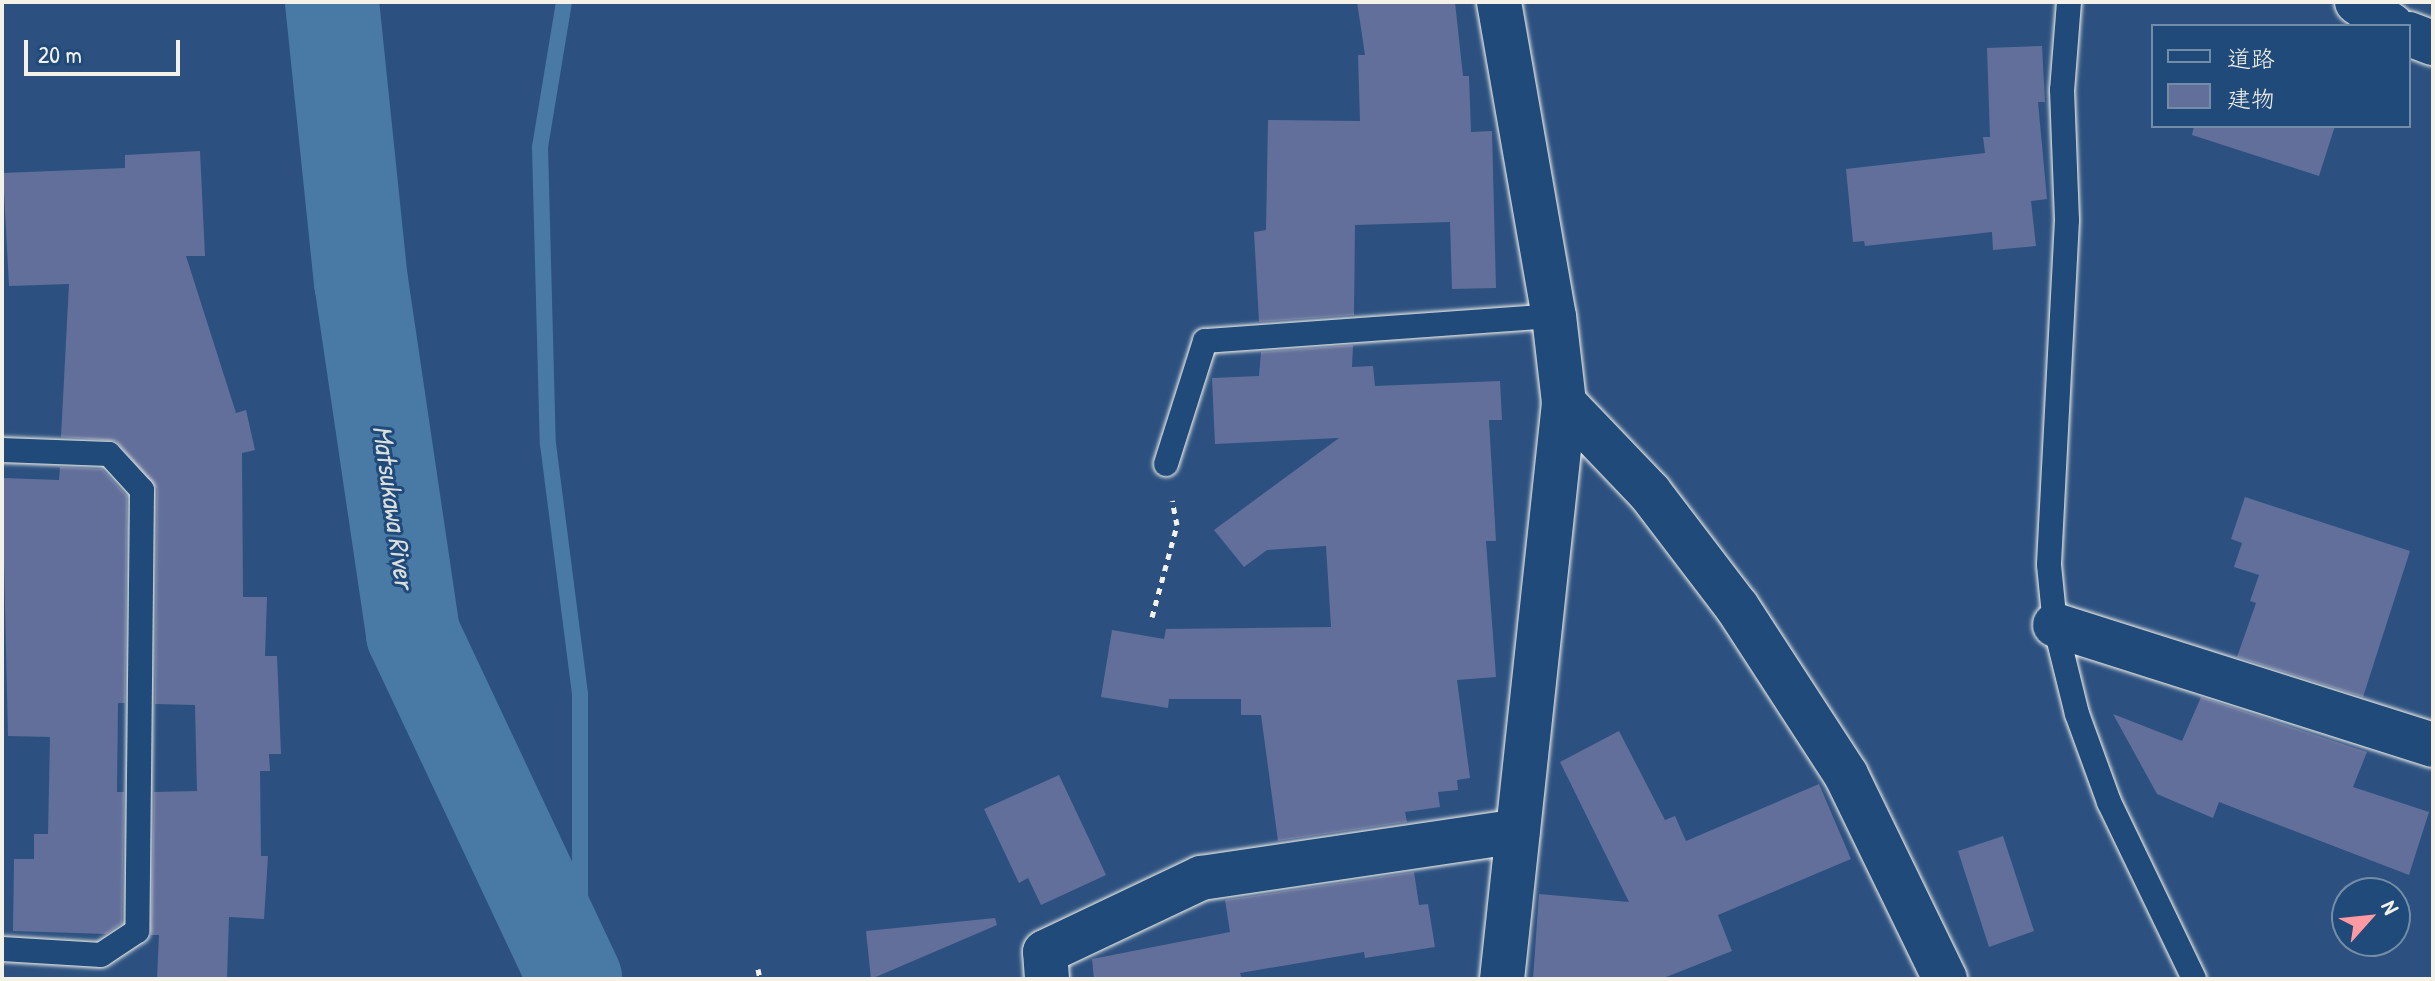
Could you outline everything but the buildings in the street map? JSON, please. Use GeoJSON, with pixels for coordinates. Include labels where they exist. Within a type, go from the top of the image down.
{"type":"FeatureCollection","features":[{"type":"Feature","properties":{"kind":"street"},"geometry":{"type":"LineString","coordinates":[[1499,2],[1554,316],[1564,403],[1502,979]]}},
{"type":"Feature","properties":{"kind":"street"},"geometry":{"type":"LineString","coordinates":[[2357,2],[2389,24]]}},
{"type":"Feature","properties":{"kind":"street"},"geometry":{"type":"LineString","coordinates":[[2411,35],[2433,43]]}},
{"type":"Feature","properties":{"kind":"street"},"geometry":{"type":"LineString","coordinates":[[1564,403],[1650,493],[1737,607],[1846,775],[1945,979]]}},
{"type":"Feature","properties":{"kind":"street"},"geometry":{"type":"LineString","coordinates":[[2055,625],[2433,745]]}},
{"type":"Feature","properties":{"kind":"street"},"geometry":{"type":"LineString","coordinates":[[1047,979],[1045,952],[1201,878],[1518,831]]}},
{"type":"Feature","properties":{"kind":"lane"},"geometry":{"type":"LineString","coordinates":[[2069,2],[2062,90],[2067,220],[2049,565],[2055,625],[2077,714],[2109,802],[2194,979]]}},
{"type":"Feature","properties":{"kind":"lane"},"geometry":{"type":"LineString","coordinates":[[1166,464],[1205,341],[1554,316]]}},
{"type":"Feature","properties":{"kind":"lane"},"geometry":{"type":"LineString","coordinates":[[2,450],[109,454],[142,490],[137,931],[101,955],[2,949]]}},
{"type":"Feature","properties":{"kind":"path"},"geometry":{"type":"LineString","coordinates":[[1152,617],[1177,525],[1166,464]]}},
{"type":"Feature","properties":{"kind":"path"},"geometry":{"type":"LineString","coordinates":[[758,969],[760,979]]}},
{"type":"Feature","properties":{"kind":"waterway","name":"Matsukawa River"},"geometry":{"type":"LineString","coordinates":[[332,2],[361,281],[413,634],[575,979]]}},
{"type":"Feature","properties":{"kind":"waterway"},"geometry":{"type":"LineString","coordinates":[[564,2],[540,147],[548,444],[580,694],[580,979]]}}]}
